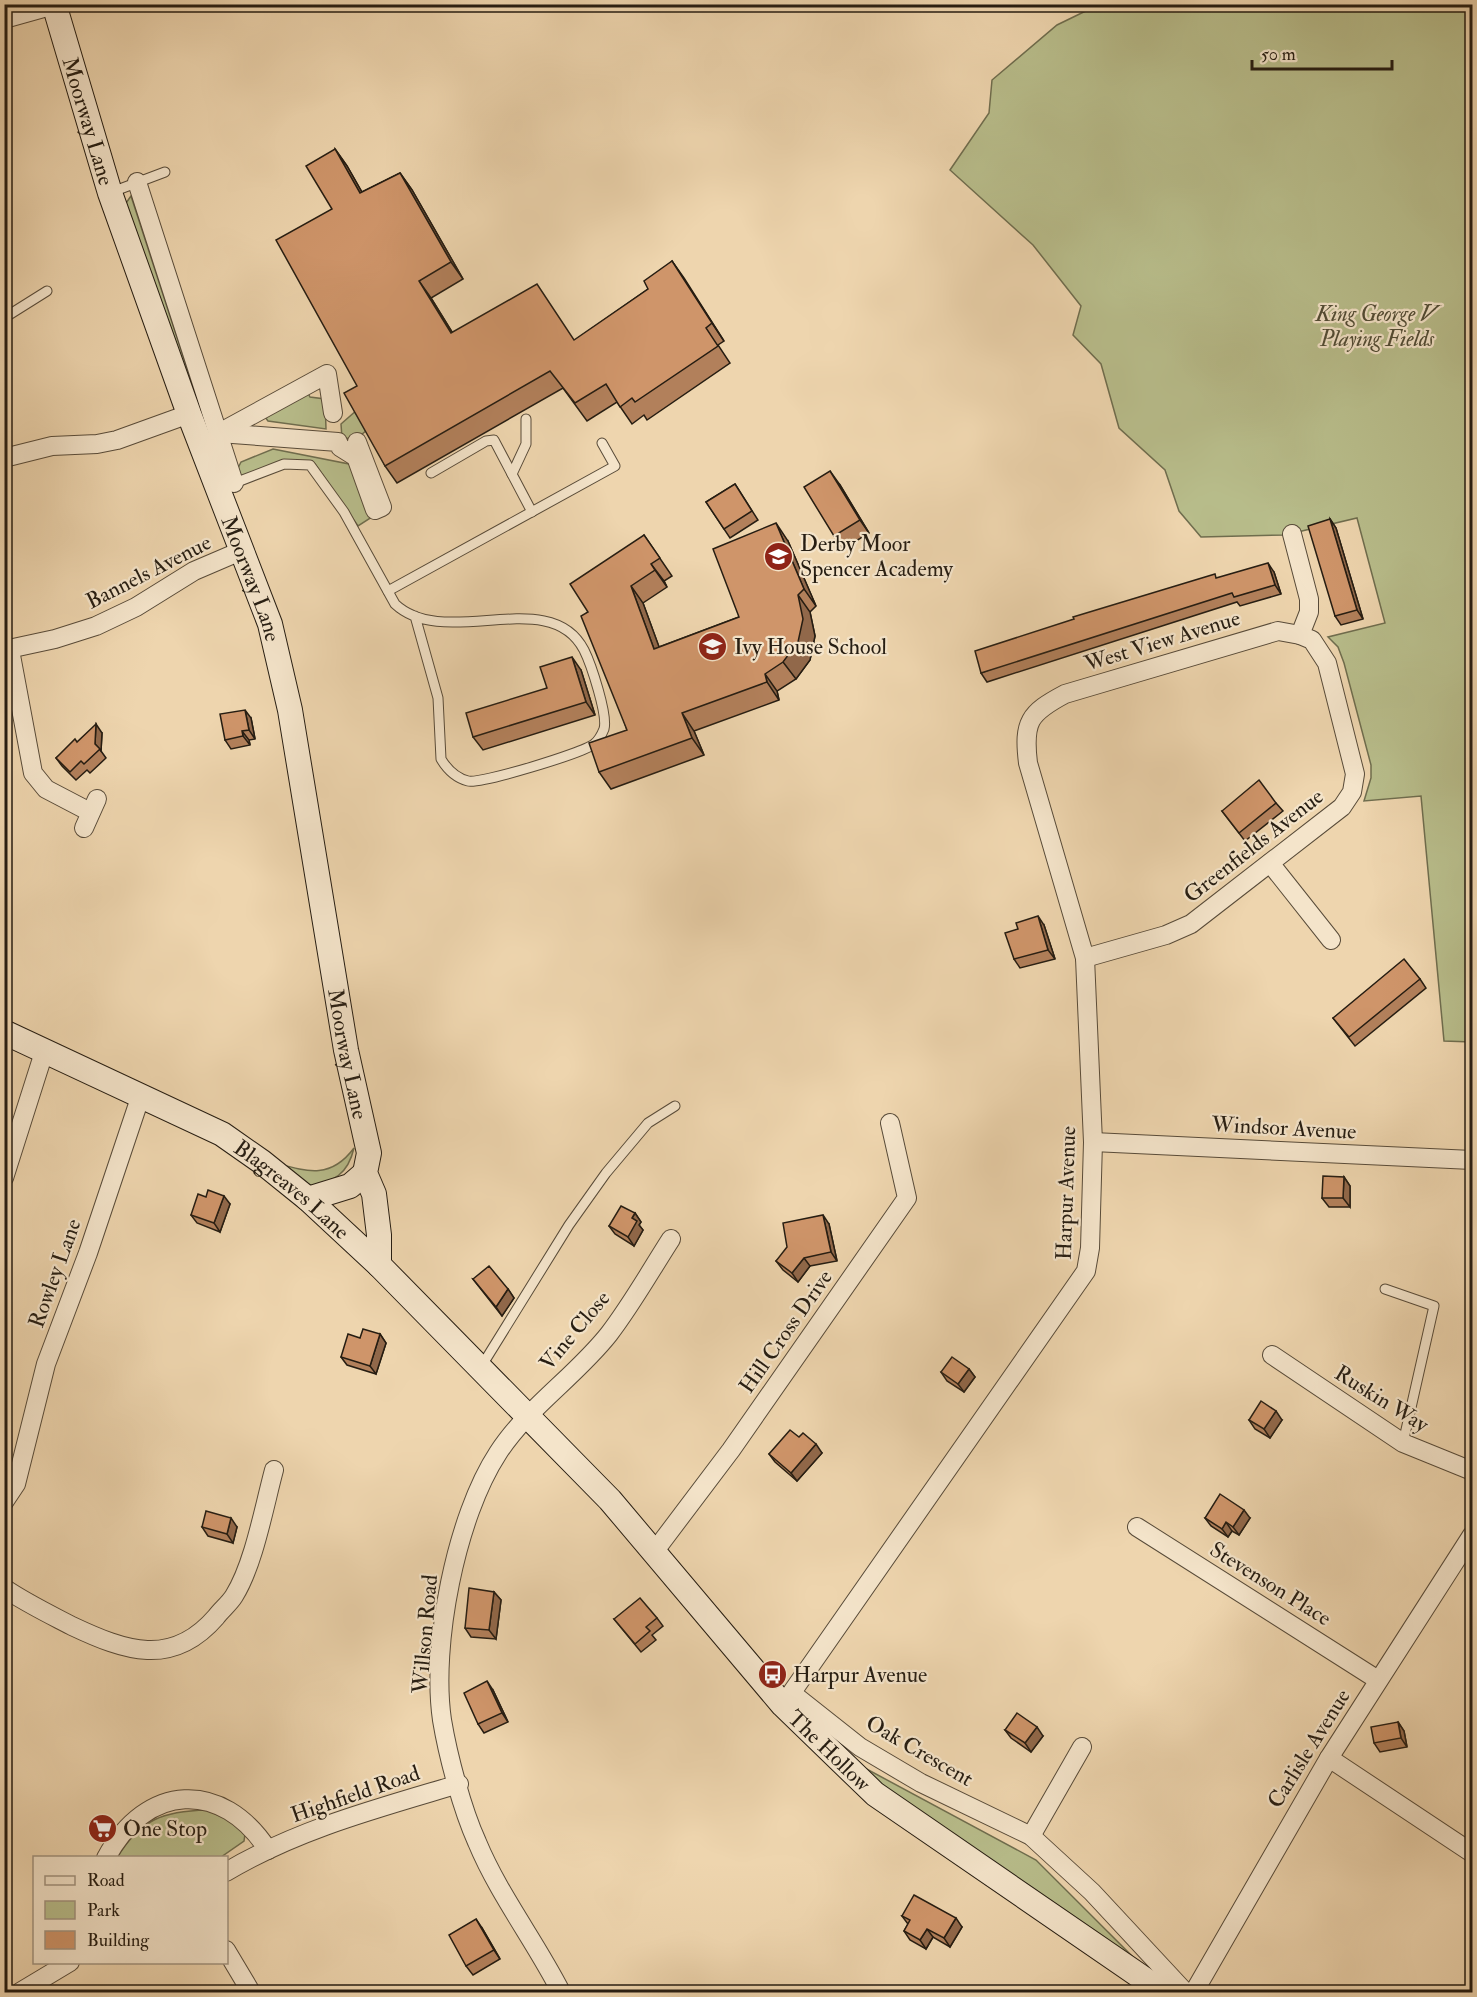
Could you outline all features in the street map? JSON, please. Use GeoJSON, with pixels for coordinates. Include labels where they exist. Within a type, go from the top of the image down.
{"type":"FeatureCollection","features":[{"type":"Feature","properties":{"kind":"street"},"geometry":{"type":"LineString","coordinates":[[4,19],[54,5]]}},
{"type":"Feature","properties":{"kind":"street","name":"Moorway Lane"},"geometry":{"type":"LineString","coordinates":[[54,5],[110,193],[189,414],[226,486],[243,550],[270,624],[290,710],[346,1050],[369,1153],[364,1173],[374,1194],[379,1235],[379,1265]]}},
{"type":"Feature","properties":{"kind":"street"},"geometry":{"type":"LineString","coordinates":[[137,183],[219,433],[226,486]]}},
{"type":"Feature","properties":{"kind":"street"},"geometry":{"type":"LineString","coordinates":[[219,433],[327,374],[333,413]]}},
{"type":"Feature","properties":{"kind":"street"},"geometry":{"type":"LineString","coordinates":[[4,458],[52,447],[97,444],[117,440],[189,414]]}},
{"type":"Feature","properties":{"kind":"street"},"geometry":{"type":"LineString","coordinates":[[219,433],[338,442],[340,447],[356,457],[375,510],[381,507],[357,442]]}},
{"type":"Feature","properties":{"kind":"street"},"geometry":{"type":"LineString","coordinates":[[1292,534],[1309,599],[1309,612],[1300,635]]}},
{"type":"Feature","properties":{"kind":"street","name":"Bannels Avenue"},"geometry":{"type":"LineString","coordinates":[[7,650],[55,639],[96,626],[154,597],[194,571],[243,550]]}},
{"type":"Feature","properties":{"kind":"street","name":"West View Avenue"},"geometry":{"type":"LineString","coordinates":[[1040,708],[1065,694],[1278,631],[1300,635]]}},
{"type":"Feature","properties":{"kind":"street","name":"Greenfields Avenue"},"geometry":{"type":"LineString","coordinates":[[1085,958],[1166,936],[1191,924],[1342,807],[1352,792],[1355,774],[1327,663],[1312,640],[1300,635]]}},
{"type":"Feature","properties":{"kind":"street"},"geometry":{"type":"LineString","coordinates":[[7,650],[33,772],[46,789],[91,813]]}},
{"type":"Feature","properties":{"kind":"street","name":"Harpur Avenue"},"geometry":{"type":"LineString","coordinates":[[788,1700],[1086,1271],[1090,1248],[1094,1142],[1085,958],[1028,763],[1025,741],[1028,725],[1040,708]]}},
{"type":"Feature","properties":{"kind":"street"},"geometry":{"type":"LineString","coordinates":[[1270,863],[1330,940]]}},
{"type":"Feature","properties":{"kind":"street","name":"Blagreaves Lane"},"geometry":{"type":"LineString","coordinates":[[4,1032],[45,1049],[222,1134],[262,1162],[308,1199],[379,1265],[528,1418]]}},
{"type":"Feature","properties":{"kind":"street"},"geometry":{"type":"LineString","coordinates":[[4,1178],[45,1049]]}},
{"type":"Feature","properties":{"kind":"street","name":"Rowley Lane"},"geometry":{"type":"LineString","coordinates":[[4,1502],[16,1484],[46,1364],[88,1253],[141,1095]]}},
{"type":"Feature","properties":{"kind":"street","name":"Hill Cross Drive"},"geometry":{"type":"LineString","coordinates":[[654,1551],[731,1450],[908,1198],[890,1123]]}},
{"type":"Feature","properties":{"kind":"street","name":"Windsor Avenue"},"geometry":{"type":"LineString","coordinates":[[1094,1142],[1473,1160]]}},
{"type":"Feature","properties":{"kind":"street"},"geometry":{"type":"LineString","coordinates":[[308,1199],[350,1186],[364,1173]]}},
{"type":"Feature","properties":{"kind":"street","name":"Vine Close"},"geometry":{"type":"LineString","coordinates":[[528,1418],[609,1334],[671,1239]]}},
{"type":"Feature","properties":{"kind":"street","name":"Ruskin Way"},"geometry":{"type":"LineString","coordinates":[[1272,1355],[1403,1443],[1473,1471]]}},
{"type":"Feature","properties":{"kind":"street","name":"The Hollow"},"geometry":{"type":"LineString","coordinates":[[528,1418],[610,1500],[874,1794],[1163,1992]]}},
{"type":"Feature","properties":{"kind":"street","name":"Willson Road"},"geometry":{"type":"LineString","coordinates":[[528,1418],[497,1453],[480,1488],[456,1553],[450,1583],[440,1685],[442,1719],[476,1842],[561,1992]]}},
{"type":"Feature","properties":{"kind":"street"},"geometry":{"type":"LineString","coordinates":[[4,1588],[41,1610],[112,1645],[150,1651],[171,1649],[204,1630],[234,1596],[250,1555],[274,1470]]}},
{"type":"Feature","properties":{"kind":"street","name":"Stevenson Place"},"geometry":{"type":"LineString","coordinates":[[1137,1527],[1378,1680]]}},
{"type":"Feature","properties":{"kind":"street","name":"Carlisle Avenue"},"geometry":{"type":"LineString","coordinates":[[1194,1992],[1329,1758],[1473,1535]]}},
{"type":"Feature","properties":{"kind":"street","name":"Oak Crescent"},"geometry":{"type":"LineString","coordinates":[[788,1700],[921,1783],[1031,1836],[1092,1892],[1185,1992]]}},
{"type":"Feature","properties":{"kind":"street"},"geometry":{"type":"LineString","coordinates":[[1031,1836],[1082,1747]]}},
{"type":"Feature","properties":{"kind":"street"},"geometry":{"type":"LineString","coordinates":[[1329,1758],[1471,1849]]}},
{"type":"Feature","properties":{"kind":"street","name":"Highfield Road"},"geometry":{"type":"LineString","coordinates":[[228,1871],[268,1850],[365,1812],[459,1784]]}},
{"type":"Feature","properties":{"kind":"street"},"geometry":{"type":"LineString","coordinates":[[107,1856],[130,1823],[148,1810],[179,1800],[197,1800],[227,1807],[247,1821],[268,1850]]}},
{"type":"Feature","properties":{"kind":"street"},"geometry":{"type":"LineString","coordinates":[[228,1953],[251,1992]]}},
{"type":"Feature","properties":{"kind":"street"},"geometry":{"type":"LineString","coordinates":[[20,1992],[67,1964]]}},
{"type":"Feature","properties":{"kind":"lane"},"geometry":{"type":"LineString","coordinates":[[110,193],[165,172]]}},
{"type":"Feature","properties":{"kind":"lane"},"geometry":{"type":"LineString","coordinates":[[4,318],[47,291]]}},
{"type":"Feature","properties":{"kind":"lane"},"geometry":{"type":"LineString","coordinates":[[512,474],[526,444],[526,419]]}},
{"type":"Feature","properties":{"kind":"lane"},"geometry":{"type":"LineString","coordinates":[[430,473],[490,440],[494,440],[532,512]]}},
{"type":"Feature","properties":{"kind":"lane"},"geometry":{"type":"LineString","coordinates":[[388,591],[615,466],[602,443]]}},
{"type":"Feature","properties":{"kind":"lane"},"geometry":{"type":"LineString","coordinates":[[226,486],[284,464],[310,465],[344,512],[396,604],[415,616],[445,621],[546,620],[560,626],[575,637],[585,652],[605,717],[601,735],[595,743],[579,752],[478,782],[459,777],[441,759],[438,698],[415,616]]}},
{"type":"Feature","properties":{"kind":"lane"},"geometry":{"type":"LineString","coordinates":[[480,1369],[569,1225],[606,1173],[648,1123],[675,1106]]}},
{"type":"Feature","properties":{"kind":"lane"},"geometry":{"type":"LineString","coordinates":[[1385,1288],[1434,1306],[1403,1443]]}},
{"type":"Feature","properties":{"kind":"green space","name":"King George V Playing Fields"},"geometry":{"type":"Polygon","coordinates":[[[1098,5],[1472,5],[1472,1042],[1444,1041],[1421,796],[1364,801],[1371,778],[1371,765],[1344,663],[1338,647],[1328,637],[1385,623],[1357,518],[1285,535],[1201,537],[1179,511],[1165,470],[1119,428],[1101,364],[1073,335],[1081,306],[1033,245],[950,170],[989,113],[992,80],[1057,25],[1098,5]]]}},
{"type":"Feature","properties":{"kind":"green space"},"geometry":{"type":"Polygon","coordinates":[[[131,196],[222,476],[126,203],[131,196]]]}},
{"type":"Feature","properties":{"kind":"green space"},"geometry":{"type":"Polygon","coordinates":[[[307,391],[310,397],[325,399],[326,429],[268,421],[265,417],[307,391]]]}},
{"type":"Feature","properties":{"kind":"green space"},"geometry":{"type":"Polygon","coordinates":[[[357,410],[367,430],[356,439],[342,438],[341,424],[357,410]]]}},
{"type":"Feature","properties":{"kind":"green space"},"geometry":{"type":"Polygon","coordinates":[[[273,449],[354,465],[372,517],[358,526],[315,464],[286,462],[240,477],[237,470],[241,462],[273,449]]]}},
{"type":"Feature","properties":{"kind":"green space"},"geometry":{"type":"Polygon","coordinates":[[[354,1148],[348,1164],[339,1175],[326,1182],[309,1186],[276,1163],[298,1169],[328,1169],[337,1165],[354,1148]]]}},
{"type":"Feature","properties":{"kind":"green space"},"geometry":{"type":"Polygon","coordinates":[[[861,1766],[1036,1860],[1147,1971],[886,1795],[861,1766]]]}},
{"type":"Feature","properties":{"kind":"green space"},"geometry":{"type":"Polygon","coordinates":[[[207,1810],[229,1820],[245,1834],[244,1841],[222,1856],[118,1856],[144,1826],[166,1815],[207,1810]]]}},
{"type":"Feature","properties":{"kind":"building"},"geometry":{"type":"Polygon","coordinates":[[[335,149],[360,193],[400,173],[451,262],[419,281],[451,333],[537,284],[574,340],[648,289],[644,281],[672,261],[712,323],[706,328],[718,346],[635,402],[632,398],[620,407],[606,384],[575,403],[550,371],[385,466],[344,393],[357,386],[276,240],[332,209],[306,166],[335,149]]]}},
{"type":"Feature","properties":{"kind":"building"},"geometry":{"type":"Polygon","coordinates":[[[830,471],[860,520],[834,536],[804,487],[830,471]]]}},
{"type":"Feature","properties":{"kind":"building"},"geometry":{"type":"Polygon","coordinates":[[[735,484],[752,511],[724,529],[706,502],[735,484]]]}},
{"type":"Feature","properties":{"kind":"building"},"geometry":{"type":"Polygon","coordinates":[[[1330,519],[1357,610],[1335,616],[1308,526],[1330,519]]]}},
{"type":"Feature","properties":{"kind":"building"},"geometry":{"type":"Polygon","coordinates":[[[776,523],[804,589],[798,595],[803,619],[798,642],[783,662],[765,674],[767,682],[682,713],[692,738],[599,772],[589,743],[627,730],[581,616],[588,612],[570,584],[644,535],[660,558],[651,564],[655,570],[631,586],[654,649],[739,617],[713,549],[776,523]]]}},
{"type":"Feature","properties":{"kind":"building"},"geometry":{"type":"Polygon","coordinates":[[[1268,563],[1275,585],[1234,597],[1232,593],[981,673],[975,651],[1074,619],[1073,617],[1215,574],[1216,578],[1268,563]]]}},
{"type":"Feature","properties":{"kind":"building"},"geometry":{"type":"Polygon","coordinates":[[[572,657],[586,702],[473,737],[466,713],[547,688],[540,667],[572,657]]]}},
{"type":"Feature","properties":{"kind":"building"},"geometry":{"type":"Polygon","coordinates":[[[245,710],[249,730],[242,731],[243,736],[225,740],[220,714],[245,710]]]}},
{"type":"Feature","properties":{"kind":"building"},"geometry":{"type":"Polygon","coordinates":[[[96,724],[95,744],[100,749],[84,764],[81,761],[70,772],[56,758],[75,739],[77,742],[96,724]]]}},
{"type":"Feature","properties":{"kind":"building"},"geometry":{"type":"Polygon","coordinates":[[[1259,780],[1276,803],[1239,833],[1222,811],[1259,780]]]}},
{"type":"Feature","properties":{"kind":"building"},"geometry":{"type":"Polygon","coordinates":[[[1038,916],[1048,950],[1014,959],[1005,933],[1018,929],[1016,923],[1038,916]]]}},
{"type":"Feature","properties":{"kind":"building"},"geometry":{"type":"Polygon","coordinates":[[[1404,959],[1420,979],[1349,1037],[1333,1018],[1404,959]]]}},
{"type":"Feature","properties":{"kind":"building"},"geometry":{"type":"Polygon","coordinates":[[[1323,1176],[1344,1177],[1343,1198],[1322,1198],[1323,1176]]]}},
{"type":"Feature","properties":{"kind":"building"},"geometry":{"type":"Polygon","coordinates":[[[208,1190],[224,1196],[214,1223],[191,1215],[198,1194],[206,1197],[208,1190]]]}},
{"type":"Feature","properties":{"kind":"building"},"geometry":{"type":"Polygon","coordinates":[[[621,1206],[635,1213],[632,1218],[637,1221],[628,1237],[609,1226],[621,1206]]]}},
{"type":"Feature","properties":{"kind":"building"},"geometry":{"type":"Polygon","coordinates":[[[823,1215],[831,1252],[804,1258],[792,1273],[776,1261],[787,1247],[783,1223],[823,1215]]]}},
{"type":"Feature","properties":{"kind":"building"},"geometry":{"type":"Polygon","coordinates":[[[489,1266],[508,1289],[496,1307],[473,1279],[489,1266]]]}},
{"type":"Feature","properties":{"kind":"building"},"geometry":{"type":"Polygon","coordinates":[[[363,1329],[380,1334],[370,1366],[341,1357],[348,1334],[360,1338],[363,1329]]]}},
{"type":"Feature","properties":{"kind":"building"},"geometry":{"type":"Polygon","coordinates":[[[952,1357],[969,1369],[958,1384],[941,1372],[952,1357]]]}},
{"type":"Feature","properties":{"kind":"building"},"geometry":{"type":"Polygon","coordinates":[[[1261,1401],[1276,1411],[1264,1429],[1249,1420],[1261,1401]]]}},
{"type":"Feature","properties":{"kind":"building"},"geometry":{"type":"Polygon","coordinates":[[[790,1430],[799,1437],[803,1433],[816,1444],[791,1473],[769,1454],[790,1430]]]}},
{"type":"Feature","properties":{"kind":"building"},"geometry":{"type":"Polygon","coordinates":[[[1220,1494],[1244,1510],[1233,1527],[1226,1522],[1222,1529],[1205,1518],[1220,1494]]]}},
{"type":"Feature","properties":{"kind":"building"},"geometry":{"type":"Polygon","coordinates":[[[206,1511],[231,1518],[227,1534],[202,1527],[206,1511]]]}},
{"type":"Feature","properties":{"kind":"building"},"geometry":{"type":"Polygon","coordinates":[[[469,1588],[494,1592],[489,1630],[465,1628],[469,1588]]]}},
{"type":"Feature","properties":{"kind":"building"},"geometry":{"type":"Polygon","coordinates":[[[640,1598],[657,1618],[646,1627],[650,1631],[635,1644],[614,1619],[640,1598]]]}},
{"type":"Feature","properties":{"kind":"building"},"geometry":{"type":"Polygon","coordinates":[[[487,1681],[502,1713],[478,1724],[464,1693],[487,1681]]]}},
{"type":"Feature","properties":{"kind":"building"},"geometry":{"type":"Polygon","coordinates":[[[1017,1713],[1037,1727],[1025,1743],[1005,1730],[1017,1713]]]}},
{"type":"Feature","properties":{"kind":"building"},"geometry":{"type":"Polygon","coordinates":[[[1398,1722],[1401,1738],[1374,1743],[1371,1727],[1398,1722]]]}},
{"type":"Feature","properties":{"kind":"building"},"geometry":{"type":"Polygon","coordinates":[[[914,1895],[956,1918],[944,1938],[927,1929],[920,1940],[904,1931],[910,1920],[902,1916],[914,1895]]]}},
{"type":"Feature","properties":{"kind":"building"},"geometry":{"type":"Polygon","coordinates":[[[476,1919],[494,1950],[466,1966],[449,1935],[476,1919]]]}},
{"type":"Feature","properties":{"kind":"building"},"geometry":{"type":"Polygon","coordinates":[[[867,1987],[877,1992],[864,1992],[867,1987]]]}},
{"type":"Feature","properties":{"kind":"place","name":"Derby Moor Spencer Academy"},"geometry":{"type":"Point","coordinates":[779,556]}},
{"type":"Feature","properties":{"kind":"place","name":"Ivy House School"},"geometry":{"type":"Point","coordinates":[713,646]}},
{"type":"Feature","properties":{"kind":"place","name":"Harpur Avenue"},"geometry":{"type":"Point","coordinates":[772,1674]}},
{"type":"Feature","properties":{"kind":"place","name":"One Stop"},"geometry":{"type":"Point","coordinates":[102,1828]}}]}
